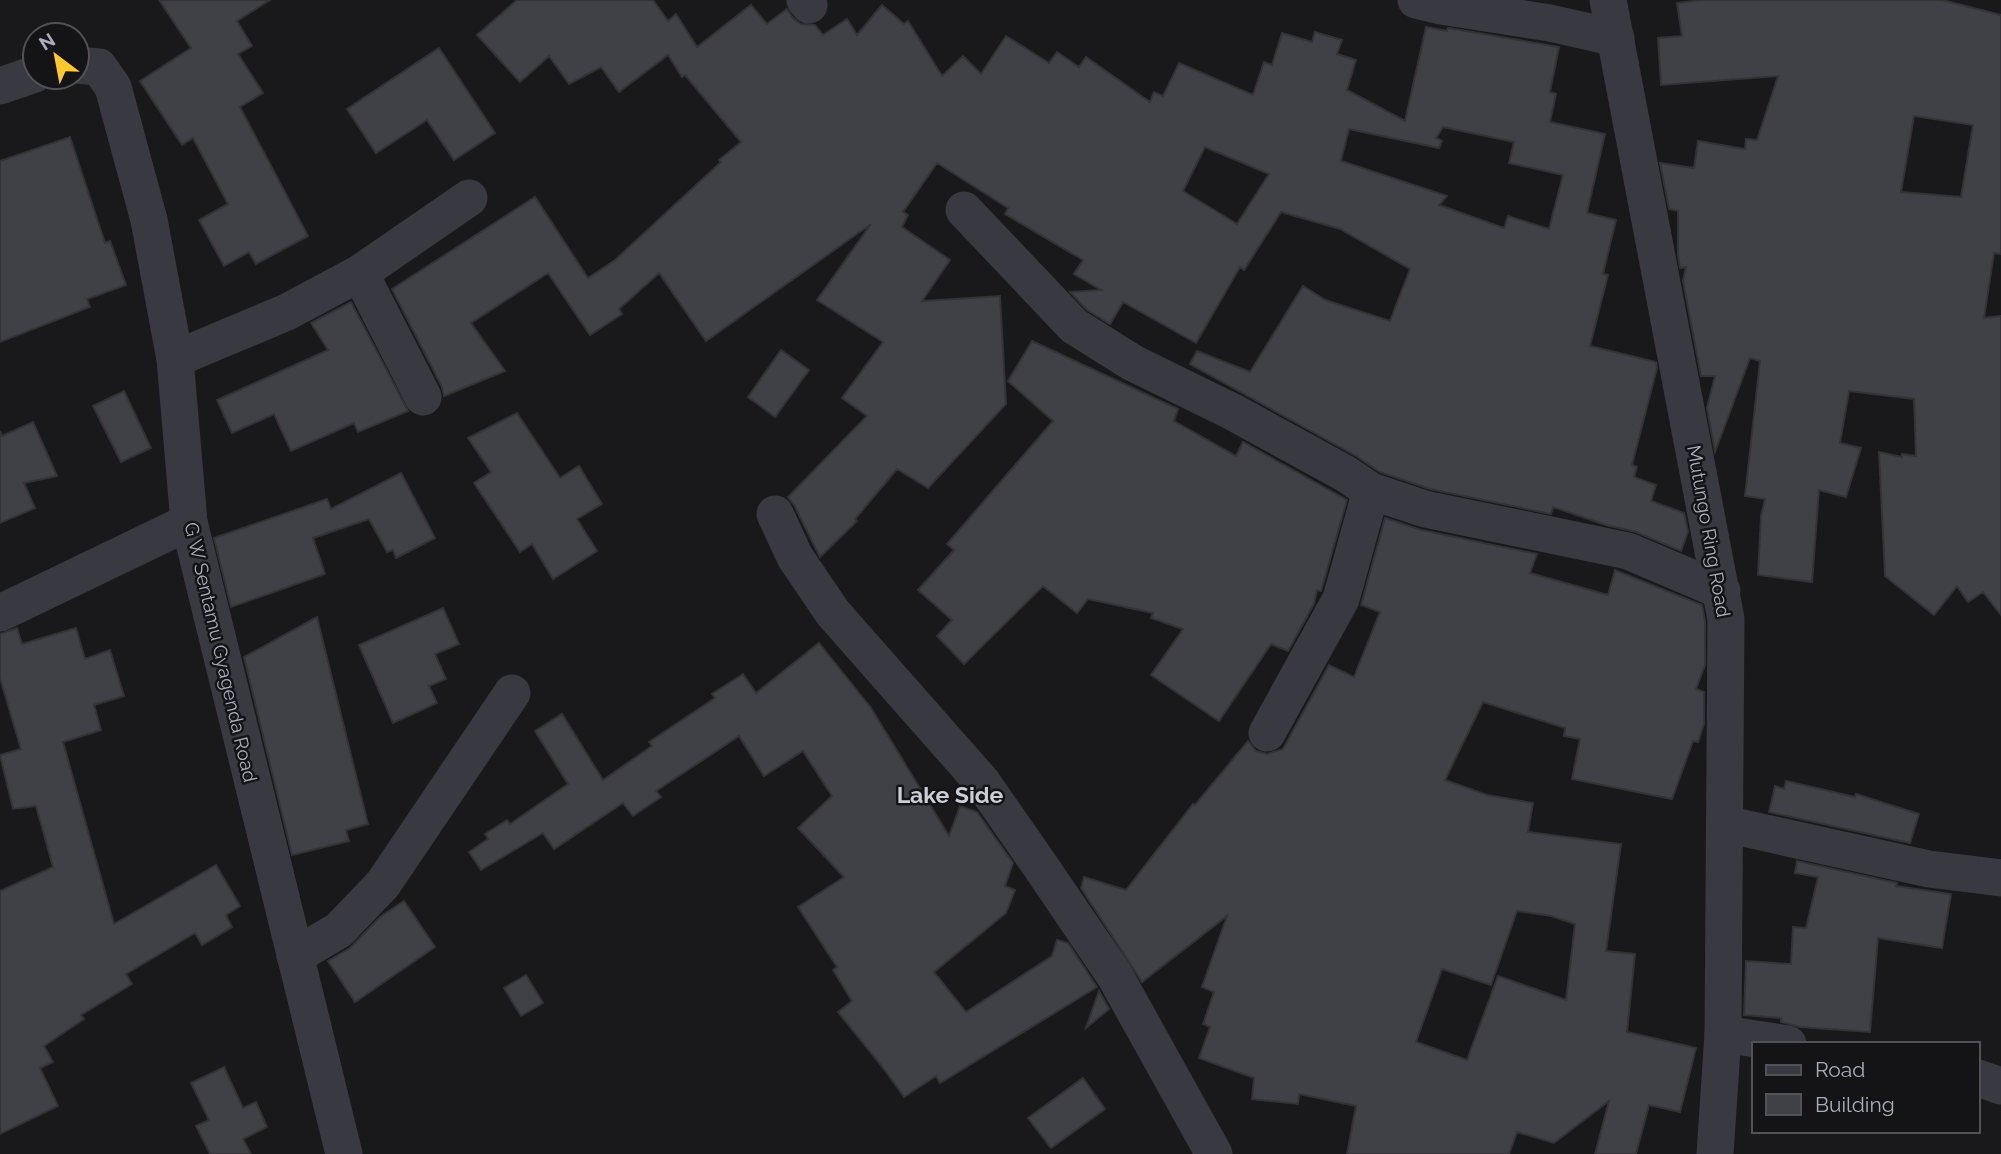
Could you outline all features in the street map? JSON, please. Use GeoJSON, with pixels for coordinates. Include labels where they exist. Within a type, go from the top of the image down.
{"type":"FeatureCollection","features":[{"type":"Feature","properties":{"kind":"street"},"geometry":{"type":"LineString","coordinates":[[1416,0],[1550,23],[1616,38]]}},
{"type":"Feature","properties":{"kind":"street","name":"Mutungo Ring Road"},"geometry":{"type":"LineString","coordinates":[[1608,0],[1726,619],[1723,1034],[1716,1154]]}},
{"type":"Feature","properties":{"kind":"street","name":"G W Sentamu Gyagenda Road"},"geometry":{"type":"LineString","coordinates":[[91,69],[113,87],[149,220],[175,359],[189,522],[344,1154]]}},
{"type":"Feature","properties":{"kind":"street"},"geometry":{"type":"LineString","coordinates":[[0,86],[21,79]]}},
{"type":"Feature","properties":{"kind":"street"},"geometry":{"type":"LineString","coordinates":[[175,359],[286,312],[360,273],[469,198]]}},
{"type":"Feature","properties":{"kind":"street"},"geometry":{"type":"LineString","coordinates":[[964,210],[1074,326],[1133,363],[1233,412],[1346,474],[1371,491],[1425,509],[1628,551],[1722,591]]}},
{"type":"Feature","properties":{"kind":"street"},"geometry":{"type":"LineString","coordinates":[[360,273],[423,397]]}},
{"type":"Feature","properties":{"kind":"street"},"geometry":{"type":"LineString","coordinates":[[1267,733],[1341,599],[1371,491]]}},
{"type":"Feature","properties":{"kind":"street"},"geometry":{"type":"LineString","coordinates":[[775,514],[795,557],[832,613],[982,782],[1039,864],[1115,976],[1214,1154]]}},
{"type":"Feature","properties":{"kind":"street"},"geometry":{"type":"LineString","coordinates":[[0,613],[189,522]]}},
{"type":"Feature","properties":{"kind":"street"},"geometry":{"type":"LineString","coordinates":[[295,956],[339,930],[383,884],[512,693]]}},
{"type":"Feature","properties":{"kind":"street"},"geometry":{"type":"LineString","coordinates":[[1725,824],[1929,869],[2001,878]]}},
{"type":"Feature","properties":{"kind":"street"},"geometry":{"type":"LineString","coordinates":[[1723,1034],[1775,1042]]}},
{"type":"Feature","properties":{"kind":"street"},"geometry":{"type":"LineString","coordinates":[[1980,1079],[2001,1086]]}},
{"type":"Feature","properties":{"kind":"building"},"geometry":{"type":"Polygon","coordinates":[[[159,0],[270,0],[237,21],[252,46],[238,54],[263,93],[240,107],[308,236],[256,264],[249,252],[224,266],[199,220],[228,204],[193,138],[182,145],[140,81],[191,48],[159,0]]]}},
{"type":"Feature","properties":{"kind":"building"},"geometry":{"type":"Polygon","coordinates":[[[517,0],[653,0],[668,21],[676,14],[697,47],[751,5],[767,24],[787,9],[801,24],[815,25],[823,35],[847,19],[857,35],[882,5],[904,24],[908,21],[942,76],[963,56],[981,74],[1006,36],[1049,63],[1057,52],[1079,67],[1086,57],[1150,102],[1154,92],[1163,96],[1179,63],[1253,95],[1264,62],[1272,65],[1282,33],[1312,42],[1315,32],[1342,40],[1337,54],[1356,60],[1347,90],[1405,121],[1426,27],[1447,31],[1448,28],[1559,47],[1550,92],[1556,94],[1550,122],[1605,134],[1587,213],[1616,220],[1603,274],[1608,275],[1590,346],[1656,362],[1657,368],[1632,465],[1637,467],[1634,477],[1656,485],[1651,501],[1684,513],[1688,532],[1681,551],[1636,532],[1553,507],[1551,514],[1430,489],[1380,472],[1190,364],[1197,351],[1250,372],[1303,286],[1325,300],[1390,321],[1410,269],[1340,229],[1281,212],[1244,270],[1240,267],[1196,343],[1123,302],[1110,324],[1087,310],[1070,292],[1101,290],[1074,274],[1083,260],[1005,214],[1008,208],[937,163],[903,212],[908,215],[902,227],[950,260],[922,301],[1000,296],[1006,404],[928,488],[897,469],[855,519],[857,521],[820,557],[788,497],[867,416],[842,398],[883,342],[817,300],[871,224],[706,341],[659,273],[619,309],[622,314],[590,335],[548,273],[471,323],[505,371],[444,396],[442,387],[392,289],[535,197],[588,278],[615,260],[741,142],[685,75],[682,77],[668,55],[619,92],[601,67],[569,84],[549,56],[520,82],[477,35],[517,0]],[[1443,127],[1436,138],[1442,141],[1439,148],[1349,129],[1341,161],[1447,196],[1439,205],[1504,228],[1508,216],[1549,229],[1563,175],[1509,163],[1514,142],[1443,127]],[[1205,147],[1183,191],[1237,224],[1269,174],[1205,147]]]}},
{"type":"Feature","properties":{"kind":"building"},"geometry":{"type":"Polygon","coordinates":[[[1702,0],[1942,0],[2001,15],[2001,254],[1994,253],[1984,318],[2001,316],[2001,615],[1983,592],[1968,602],[1957,586],[1934,615],[1885,576],[1879,452],[1902,457],[1902,454],[1916,456],[1914,399],[1849,391],[1840,443],[1861,448],[1846,497],[1819,490],[1812,582],[1758,575],[1761,516],[1765,499],[1745,496],[1760,361],[1750,358],[1715,452],[1707,408],[1715,376],[1701,376],[1683,281],[1686,267],[1680,268],[1678,255],[1678,211],[1669,209],[1660,163],[1694,168],[1698,141],[1745,149],[1746,139],[1757,140],[1778,76],[1661,85],[1658,38],[1682,36],[1677,3],[1702,0]],[[1914,116],[1901,192],[1961,197],[1973,125],[1914,116]]]}},
{"type":"Feature","properties":{"kind":"building"},"geometry":{"type":"Polygon","coordinates":[[[439,48],[495,133],[454,160],[427,120],[376,153],[347,109],[439,48]]]}},
{"type":"Feature","properties":{"kind":"building"},"geometry":{"type":"Polygon","coordinates":[[[70,137],[105,243],[110,241],[126,285],[87,299],[90,307],[0,342],[0,161],[70,137]]]}},
{"type":"Feature","properties":{"kind":"building"},"geometry":{"type":"Polygon","coordinates":[[[351,302],[408,411],[358,432],[354,423],[291,451],[274,414],[232,433],[217,400],[328,350],[311,323],[351,302]]]}},
{"type":"Feature","properties":{"kind":"building"},"geometry":{"type":"Polygon","coordinates":[[[1032,341],[1178,409],[1174,421],[1236,456],[1243,442],[1347,500],[1321,591],[1317,590],[1314,604],[1288,651],[1271,644],[1219,721],[1151,675],[1183,629],[1151,618],[1153,613],[1088,599],[1077,613],[1043,586],[964,664],[937,636],[952,620],[918,590],[954,550],[947,544],[1053,421],[1008,381],[1032,341]]]}},
{"type":"Feature","properties":{"kind":"building"},"geometry":{"type":"Polygon","coordinates":[[[781,350],[809,370],[775,417],[748,397],[781,350]]]}},
{"type":"Feature","properties":{"kind":"building"},"geometry":{"type":"Polygon","coordinates":[[[124,391],[151,448],[121,462],[93,406],[124,391]]]}},
{"type":"Feature","properties":{"kind":"building"},"geometry":{"type":"Polygon","coordinates":[[[517,413],[560,478],[579,466],[602,504],[577,519],[597,551],[553,579],[532,544],[520,552],[474,483],[491,472],[468,438],[517,413]]]}},
{"type":"Feature","properties":{"kind":"building"},"geometry":{"type":"Polygon","coordinates":[[[33,422],[57,476],[24,483],[35,508],[0,523],[0,431],[2,436],[33,422]]]}},
{"type":"Feature","properties":{"kind":"building"},"geometry":{"type":"Polygon","coordinates":[[[401,473],[435,538],[396,558],[393,550],[387,552],[369,519],[313,538],[325,574],[231,607],[214,538],[327,499],[331,509],[401,473]]]}},
{"type":"Feature","properties":{"kind":"building"},"geometry":{"type":"Polygon","coordinates":[[[1385,518],[1421,530],[1537,554],[1530,573],[1608,595],[1615,570],[1702,605],[1705,621],[1705,665],[1696,689],[1704,692],[1704,724],[1698,742],[1693,741],[1672,799],[1572,779],[1580,739],[1564,736],[1565,728],[1483,702],[1445,780],[1487,795],[1533,803],[1528,832],[1621,844],[1606,951],[1635,954],[1627,1032],[1696,1048],[1680,1112],[1649,1105],[1636,1154],[1595,1154],[1609,1101],[1554,1143],[1517,1132],[1509,1154],[1347,1154],[1356,1106],[1299,1094],[1298,1104],[1252,1099],[1254,1078],[1199,1058],[1210,1027],[1203,1024],[1214,992],[1202,987],[1227,916],[1142,982],[1081,888],[1084,877],[1126,890],[1193,804],[1195,805],[1248,741],[1256,751],[1267,754],[1283,749],[1329,665],[1354,677],[1380,612],[1361,605],[1385,518]],[[1517,911],[1491,985],[1442,969],[1416,1042],[1467,1060],[1498,976],[1566,1000],[1575,924],[1551,916],[1517,911]]]}},
{"type":"Feature","properties":{"kind":"building"},"geometry":{"type":"Polygon","coordinates":[[[443,608],[459,644],[435,654],[446,679],[429,686],[437,703],[393,723],[359,645],[443,608]]]}},
{"type":"Feature","properties":{"kind":"building"},"geometry":{"type":"Polygon","coordinates":[[[317,617],[368,824],[346,830],[349,841],[292,855],[244,657],[317,617]]]}},
{"type":"Feature","properties":{"kind":"building"},"geometry":{"type":"Polygon","coordinates":[[[17,628],[22,644],[76,628],[85,659],[110,650],[124,696],[94,705],[101,730],[63,742],[114,924],[216,865],[240,906],[226,915],[232,927],[202,945],[195,933],[126,974],[132,984],[81,1015],[84,1019],[44,1046],[53,1062],[40,1068],[58,1106],[0,1134],[0,891],[53,867],[36,806],[13,809],[0,755],[21,749],[0,678],[0,634],[17,628]]]}},
{"type":"Feature","properties":{"kind":"building"},"geometry":{"type":"Polygon","coordinates":[[[819,643],[871,708],[949,836],[960,806],[977,812],[1013,863],[1005,886],[1015,890],[1006,913],[934,972],[966,1012],[1052,956],[1057,940],[1068,943],[1097,987],[940,1083],[936,1076],[904,1097],[838,1012],[852,1001],[833,970],[837,967],[798,907],[844,877],[798,828],[832,796],[803,751],[764,776],[739,736],[656,791],[661,797],[633,816],[623,803],[554,849],[543,833],[481,870],[469,852],[488,839],[485,834],[507,820],[510,824],[568,784],[535,731],[562,714],[603,780],[652,746],[649,742],[715,698],[712,694],[743,674],[756,693],[819,643]]]}},
{"type":"Feature","properties":{"kind":"building"},"geometry":{"type":"Polygon","coordinates":[[[1786,781],[1855,797],[1856,794],[1919,814],[1910,843],[1769,812],[1775,786],[1784,789],[1786,781]]]}},
{"type":"Feature","properties":{"kind":"building"},"geometry":{"type":"Polygon","coordinates":[[[1797,861],[1897,883],[1896,886],[1951,894],[1942,948],[1878,938],[1870,1032],[1800,1027],[1781,1022],[1781,1018],[1744,1015],[1746,961],[1791,964],[1793,927],[1806,928],[1818,877],[1795,873],[1797,861]]]}},
{"type":"Feature","properties":{"kind":"building"},"geometry":{"type":"Polygon","coordinates":[[[404,901],[435,947],[355,1002],[328,961],[350,948],[380,917],[404,901]]]}},
{"type":"Feature","properties":{"kind":"building"},"geometry":{"type":"Polygon","coordinates":[[[526,975],[543,1003],[521,1016],[504,988],[526,975]]]}},
{"type":"Feature","properties":{"kind":"building"},"geometry":{"type":"Polygon","coordinates":[[[1099,991],[1109,1009],[1086,1028],[1099,991]]]}},
{"type":"Feature","properties":{"kind":"building"},"geometry":{"type":"Polygon","coordinates":[[[224,1067],[243,1108],[256,1102],[267,1127],[243,1139],[251,1154],[210,1154],[196,1126],[209,1120],[191,1083],[224,1067]]]}},
{"type":"Feature","properties":{"kind":"building"},"geometry":{"type":"Polygon","coordinates":[[[1083,1078],[1105,1109],[1051,1148],[1028,1118],[1083,1078]]]}},
{"type":"Feature","properties":{"kind":"district","name":"Lake Side"},"geometry":{"type":"Point","coordinates":[950,794]}}]}
